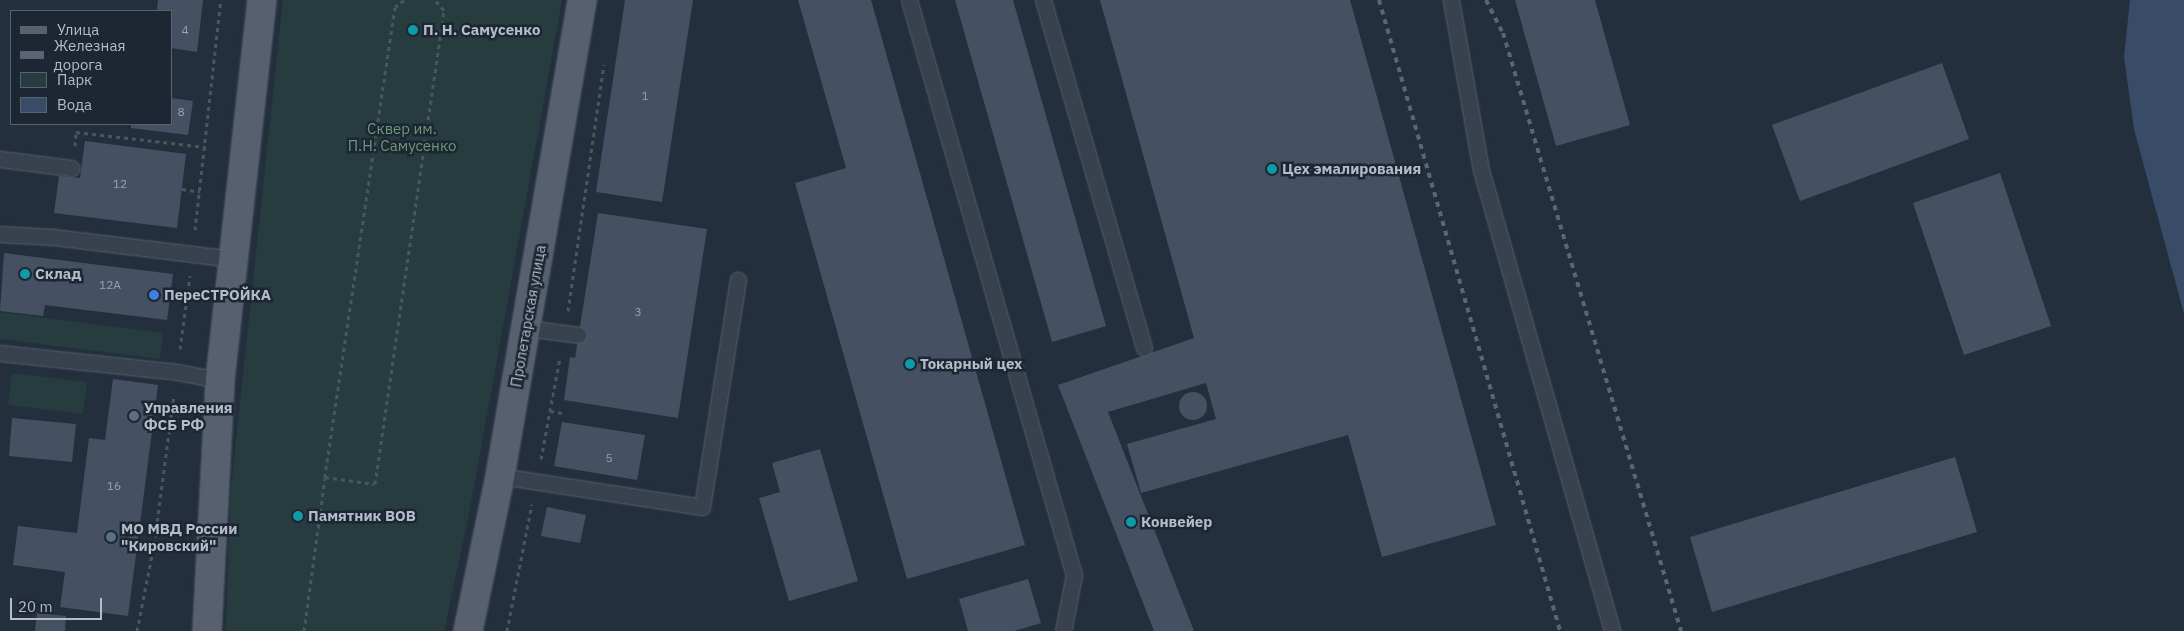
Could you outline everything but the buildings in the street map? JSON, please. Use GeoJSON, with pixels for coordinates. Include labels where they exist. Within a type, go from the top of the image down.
{"type":"FeatureCollection","features":[{"type":"Feature","properties":{"kind":"main road"},"geometry":{"type":"LineString","coordinates":[[207,631],[220,380],[262,0]]}},
{"type":"Feature","properties":{"kind":"main road","name":"Пролетарская улица"},"geometry":{"type":"LineString","coordinates":[[468,631],[500,476],[582,0]]}},
{"type":"Feature","properties":{"kind":"lane"},"geometry":{"type":"LineString","coordinates":[[910,0],[1074,575],[1064,631]]}},
{"type":"Feature","properties":{"kind":"lane"},"geometry":{"type":"LineString","coordinates":[[1043,0],[1144,348]]}},
{"type":"Feature","properties":{"kind":"lane"},"geometry":{"type":"LineString","coordinates":[[1451,0],[1482,170],[1612,631]]}},
{"type":"Feature","properties":{"kind":"lane"},"geometry":{"type":"LineString","coordinates":[[0,159],[71,168]]}},
{"type":"Feature","properties":{"kind":"lane"},"geometry":{"type":"LineString","coordinates":[[0,234],[54,237],[234,259]]}},
{"type":"Feature","properties":{"kind":"lane"},"geometry":{"type":"LineString","coordinates":[[500,476],[702,507],[738,280]]}},
{"type":"Feature","properties":{"kind":"lane"},"geometry":{"type":"LineString","coordinates":[[526,328],[579,335]]}},
{"type":"Feature","properties":{"kind":"lane"},"geometry":{"type":"LineString","coordinates":[[0,353],[177,372],[220,380]]}},
{"type":"Feature","properties":{"kind":"path"},"geometry":{"type":"LineString","coordinates":[[137,631],[154,545],[187,299],[221,0]]}},
{"type":"Feature","properties":{"kind":"path"},"geometry":{"type":"LineString","coordinates":[[304,631],[395,7],[404,0]]}},
{"type":"Feature","properties":{"kind":"path"},"geometry":{"type":"LineString","coordinates":[[325,477],[375,484],[444,10],[435,0]]}},
{"type":"Feature","properties":{"kind":"path"},"geometry":{"type":"LineString","coordinates":[[71,168],[76,132],[205,147]]}},
{"type":"Feature","properties":{"kind":"path"},"geometry":{"type":"LineString","coordinates":[[182,189],[200,192]]}},
{"type":"Feature","properties":{"kind":"path"},"geometry":{"type":"LineString","coordinates":[[170,297],[187,299]]}},
{"type":"Feature","properties":{"kind":"path"},"geometry":{"type":"LineString","coordinates":[[550,411],[562,413]]}},
{"type":"Feature","properties":{"kind":"path"},"geometry":{"type":"LineString","coordinates":[[138,543],[154,545]]}},
{"type":"Feature","properties":{"kind":"green space","name":"Сквер им. П.Н. Самусенко"},"geometry":{"type":"Polygon","coordinates":[[[283,0],[562,0],[470,509],[444,631],[226,631],[230,498],[283,0]]]}},
{"type":"Feature","properties":{"kind":"green space"},"geometry":{"type":"Polygon","coordinates":[[[0,312],[163,333],[160,359],[0,339],[0,312]]]}},
{"type":"Feature","properties":{"kind":"green space"},"geometry":{"type":"Polygon","coordinates":[[[12,373],[87,382],[83,414],[8,405],[12,373]]]}},
{"type":"Feature","properties":{"kind":"water"},"geometry":{"type":"Polygon","coordinates":[[[2130,0],[2184,0],[2184,314],[2134,129],[2124,57],[2130,0]]]}},
{"type":"Feature","properties":{"kind":"railway"},"geometry":{"type":"LineString","coordinates":[[1379,0],[1560,631]]}},
{"type":"Feature","properties":{"kind":"railway"},"geometry":{"type":"LineString","coordinates":[[1486,0],[1503,33],[1681,631]]}},
{"type":"Feature","properties":{"kind":"place","name":"П. Н. Самусенко"},"geometry":{"type":"Point","coordinates":[413,30]}},
{"type":"Feature","properties":{"kind":"place","name":"Цех эмалирования"},"geometry":{"type":"Point","coordinates":[1272,169]}},
{"type":"Feature","properties":{"kind":"place","name":"Склад"},"geometry":{"type":"Point","coordinates":[25,274]}},
{"type":"Feature","properties":{"kind":"place","name":"ПереСТРОЙКА"},"geometry":{"type":"Point","coordinates":[154,295]}},
{"type":"Feature","properties":{"kind":"place","name":"Токарный цех"},"geometry":{"type":"Point","coordinates":[910,364]}},
{"type":"Feature","properties":{"kind":"place","name":"Управления ФСБ РФ"},"geometry":{"type":"Point","coordinates":[134,416]}},
{"type":"Feature","properties":{"kind":"place","name":"Памятник ВОВ"},"geometry":{"type":"Point","coordinates":[298,516]}},
{"type":"Feature","properties":{"kind":"place","name":"Конвейер"},"geometry":{"type":"Point","coordinates":[1131,522]}},
{"type":"Feature","properties":{"kind":"place","name":"МО МВД России \"Кировский\""},"geometry":{"type":"Point","coordinates":[111,537]}}]}
